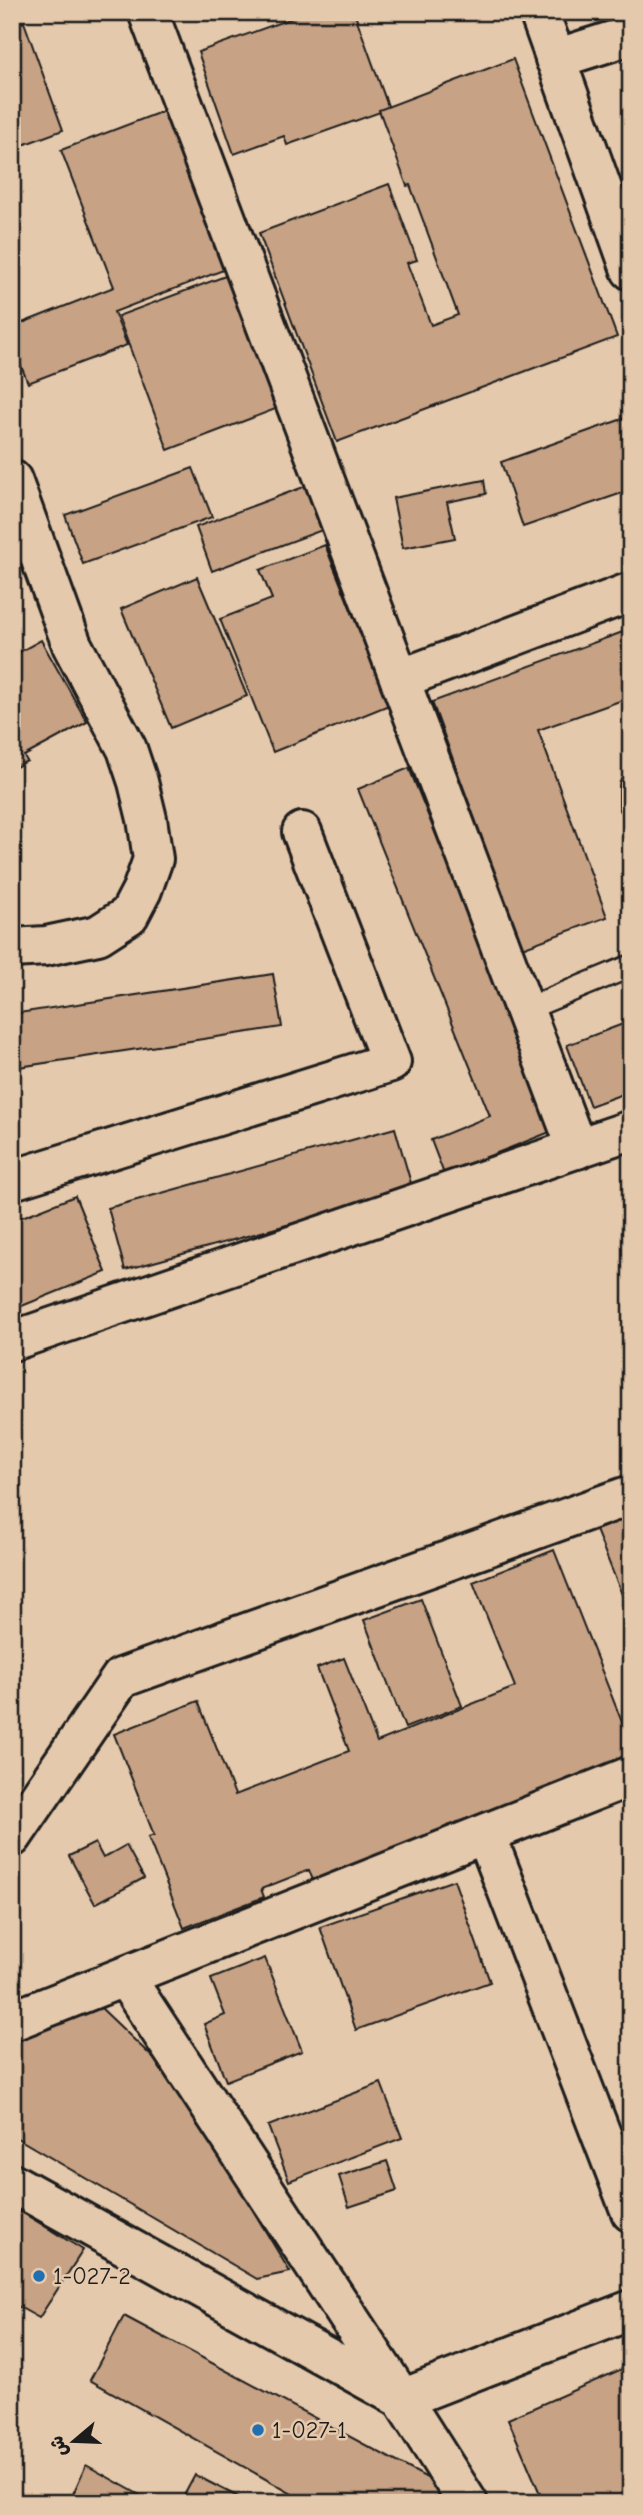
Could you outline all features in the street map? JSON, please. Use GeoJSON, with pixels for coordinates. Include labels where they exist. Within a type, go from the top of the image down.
{"type":"FeatureCollection","features":[{"type":"Feature","properties":{"kind":"street"},"geometry":{"type":"LineString","coordinates":[[148,12],[577,1149]]}},
{"type":"Feature","properties":{"kind":"street"},"geometry":{"type":"LineString","coordinates":[[538,12],[631,270]]}},
{"type":"Feature","properties":{"kind":"street"},"geometry":{"type":"LineString","coordinates":[[555,58],[631,34]]}},
{"type":"Feature","properties":{"kind":"street"},"geometry":{"type":"LineString","coordinates":[[12,480],[72,645],[127,749],[147,819],[153,859],[130,915],[98,935],[46,946],[12,948]]}},
{"type":"Feature","properties":{"kind":"street"},"geometry":{"type":"LineString","coordinates":[[400,679],[631,592]]}},
{"type":"Feature","properties":{"kind":"street"},"geometry":{"type":"LineString","coordinates":[[12,1180],[391,1062],[302,832]]}},
{"type":"Feature","properties":{"kind":"street"},"geometry":{"type":"LineString","coordinates":[[12,1341],[631,1130]]}},
{"type":"Feature","properties":{"kind":"street"},"geometry":{"type":"LineString","coordinates":[[12,1837],[121,1678],[631,1495]]}},
{"type":"Feature","properties":{"kind":"street"},"geometry":{"type":"LineString","coordinates":[[12,2021],[631,1776]]}},
{"type":"Feature","properties":{"kind":"street"},"geometry":{"type":"LineString","coordinates":[[486,1835],[631,2212]]}},
{"type":"Feature","properties":{"kind":"street"},"geometry":{"type":"LineString","coordinates":[[125,1977],[468,2503]]}},
{"type":"Feature","properties":{"kind":"street"},"geometry":{"type":"LineString","coordinates":[[12,2183],[402,2399]]}},
{"type":"Feature","properties":{"kind":"street"},"geometry":{"type":"LineString","coordinates":[[402,2399],[631,2310]]}},
{"type":"Feature","properties":{"kind":"lane"},"geometry":{"type":"LineString","coordinates":[[631,786],[631,804]]}},
{"type":"Feature","properties":{"kind":"lane"},"geometry":{"type":"LineString","coordinates":[[524,1010],[631,966]]}},
{"type":"Feature","properties":{"kind":"building"},"geometry":{"type":"Polygon","coordinates":[[[309,12],[354,12],[389,109],[287,145],[284,136],[234,154],[198,52],[309,12]]]}},
{"type":"Feature","properties":{"kind":"building"},"geometry":{"type":"Polygon","coordinates":[[[611,12],[631,12],[631,15],[613,20],[611,12]]]}},
{"type":"Feature","properties":{"kind":"building"},"geometry":{"type":"Polygon","coordinates":[[[24,22],[63,130],[12,149],[12,26],[24,22]]]}},
{"type":"Feature","properties":{"kind":"building"},"geometry":{"type":"Polygon","coordinates":[[[513,59],[617,337],[337,442],[259,233],[389,184],[417,260],[407,263],[431,325],[458,315],[379,110],[513,59]]]}},
{"type":"Feature","properties":{"kind":"building"},"geometry":{"type":"Polygon","coordinates":[[[166,110],[226,269],[114,312],[127,345],[28,383],[12,344],[12,327],[114,287],[61,150],[166,110]]]}},
{"type":"Feature","properties":{"kind":"building"},"geometry":{"type":"Polygon","coordinates":[[[236,272],[286,405],[168,450],[118,316],[236,272]]]}},
{"type":"Feature","properties":{"kind":"building"},"geometry":{"type":"Polygon","coordinates":[[[631,416],[631,490],[523,527],[501,462],[631,416]]]}},
{"type":"Feature","properties":{"kind":"building"},"geometry":{"type":"Polygon","coordinates":[[[193,468],[212,517],[83,564],[65,515],[193,468]]]}},
{"type":"Feature","properties":{"kind":"building"},"geometry":{"type":"Polygon","coordinates":[[[484,480],[486,494],[447,502],[455,538],[403,548],[393,498],[484,480]]]}},
{"type":"Feature","properties":{"kind":"building"},"geometry":{"type":"Polygon","coordinates":[[[317,482],[333,526],[212,571],[196,527],[317,482]]]}},
{"type":"Feature","properties":{"kind":"building"},"geometry":{"type":"Polygon","coordinates":[[[325,545],[389,705],[273,752],[220,619],[272,599],[260,570],[325,545]]]}},
{"type":"Feature","properties":{"kind":"building"},"geometry":{"type":"Polygon","coordinates":[[[197,577],[247,696],[171,728],[121,609],[197,577]]]}},
{"type":"Feature","properties":{"kind":"building"},"geometry":{"type":"Polygon","coordinates":[[[631,629],[631,697],[538,730],[607,917],[522,948],[432,702],[631,629]]]}},
{"type":"Feature","properties":{"kind":"building"},"geometry":{"type":"Polygon","coordinates":[[[41,640],[87,722],[24,756],[27,761],[12,769],[12,656],[41,640]]]}},
{"type":"Feature","properties":{"kind":"building"},"geometry":{"type":"Polygon","coordinates":[[[409,768],[555,1130],[444,1174],[431,1140],[490,1116],[358,789],[409,768]]]}},
{"type":"Feature","properties":{"kind":"building"},"geometry":{"type":"Polygon","coordinates":[[[273,974],[282,1027],[12,1068],[12,1014],[273,974]]]}},
{"type":"Feature","properties":{"kind":"building"},"geometry":{"type":"Polygon","coordinates":[[[631,1021],[631,1091],[590,1106],[567,1045],[631,1021]]]}},
{"type":"Feature","properties":{"kind":"building"},"geometry":{"type":"Polygon","coordinates":[[[395,1128],[413,1190],[125,1270],[108,1208],[395,1128]]]}},
{"type":"Feature","properties":{"kind":"building"},"geometry":{"type":"Polygon","coordinates":[[[75,1196],[106,1272],[12,1310],[12,1221],[75,1196]]]}},
{"type":"Feature","properties":{"kind":"building"},"geometry":{"type":"Polygon","coordinates":[[[631,1516],[631,1617],[596,1530],[631,1516]]]}},
{"type":"Feature","properties":{"kind":"building"},"geometry":{"type":"Polygon","coordinates":[[[554,1550],[631,1745],[631,1759],[314,1883],[309,1870],[261,1889],[264,1897],[184,1928],[148,1837],[154,1835],[114,1734],[198,1701],[235,1795],[349,1751],[317,1668],[344,1658],[377,1742],[515,1687],[473,1582],[554,1550]]]}},
{"type":"Feature","properties":{"kind":"building"},"geometry":{"type":"Polygon","coordinates":[[[421,1599],[462,1706],[405,1728],[364,1620],[421,1599]]]}},
{"type":"Feature","properties":{"kind":"building"},"geometry":{"type":"Polygon","coordinates":[[[95,1843],[103,1858],[126,1845],[144,1878],[95,1904],[69,1856],[95,1843]]]}},
{"type":"Feature","properties":{"kind":"building"},"geometry":{"type":"Polygon","coordinates":[[[454,1880],[490,1982],[356,2030],[320,1927],[454,1880]]]}},
{"type":"Feature","properties":{"kind":"building"},"geometry":{"type":"Polygon","coordinates":[[[265,1958],[302,2051],[226,2081],[204,2024],[225,2015],[211,1979],[265,1958]]]}},
{"type":"Feature","properties":{"kind":"building"},"geometry":{"type":"Polygon","coordinates":[[[99,2006],[172,2076],[290,2272],[257,2279],[12,2135],[12,2042],[99,2006]]]}},
{"type":"Feature","properties":{"kind":"building"},"geometry":{"type":"Polygon","coordinates":[[[381,2083],[402,2138],[289,2181],[268,2126],[381,2083]]]}},
{"type":"Feature","properties":{"kind":"building"},"geometry":{"type":"Polygon","coordinates":[[[387,2161],[397,2191],[349,2207],[339,2176],[387,2161]]]}},
{"type":"Feature","properties":{"kind":"building","name":"1-027-2"},"geometry":{"type":"Polygon","coordinates":[[[12,2206],[83,2250],[39,2318],[12,2303],[12,2206]]]}},
{"type":"Feature","properties":{"kind":"building","name":"1-027-1"},"geometry":{"type":"Polygon","coordinates":[[[124,2316],[431,2480],[446,2503],[308,2503],[90,2380],[124,2316]]]}},
{"type":"Feature","properties":{"kind":"building"},"geometry":{"type":"Polygon","coordinates":[[[631,2365],[631,2503],[544,2503],[508,2419],[631,2365]]]}},
{"type":"Feature","properties":{"kind":"building"},"geometry":{"type":"Polygon","coordinates":[[[86,2465],[154,2503],[69,2503],[86,2465]]]}},
{"type":"Feature","properties":{"kind":"building","name":"1-027-1"},"geometry":{"type":"Polygon","coordinates":[[[195,2475],[250,2503],[180,2503],[195,2475]]]}},
{"type":"Feature","properties":{"kind":"place","name":"1-027-2"},"geometry":{"type":"Point","coordinates":[39,2276]}},
{"type":"Feature","properties":{"kind":"place","name":"1-027-1"},"geometry":{"type":"Point","coordinates":[258,2430]}}]}
